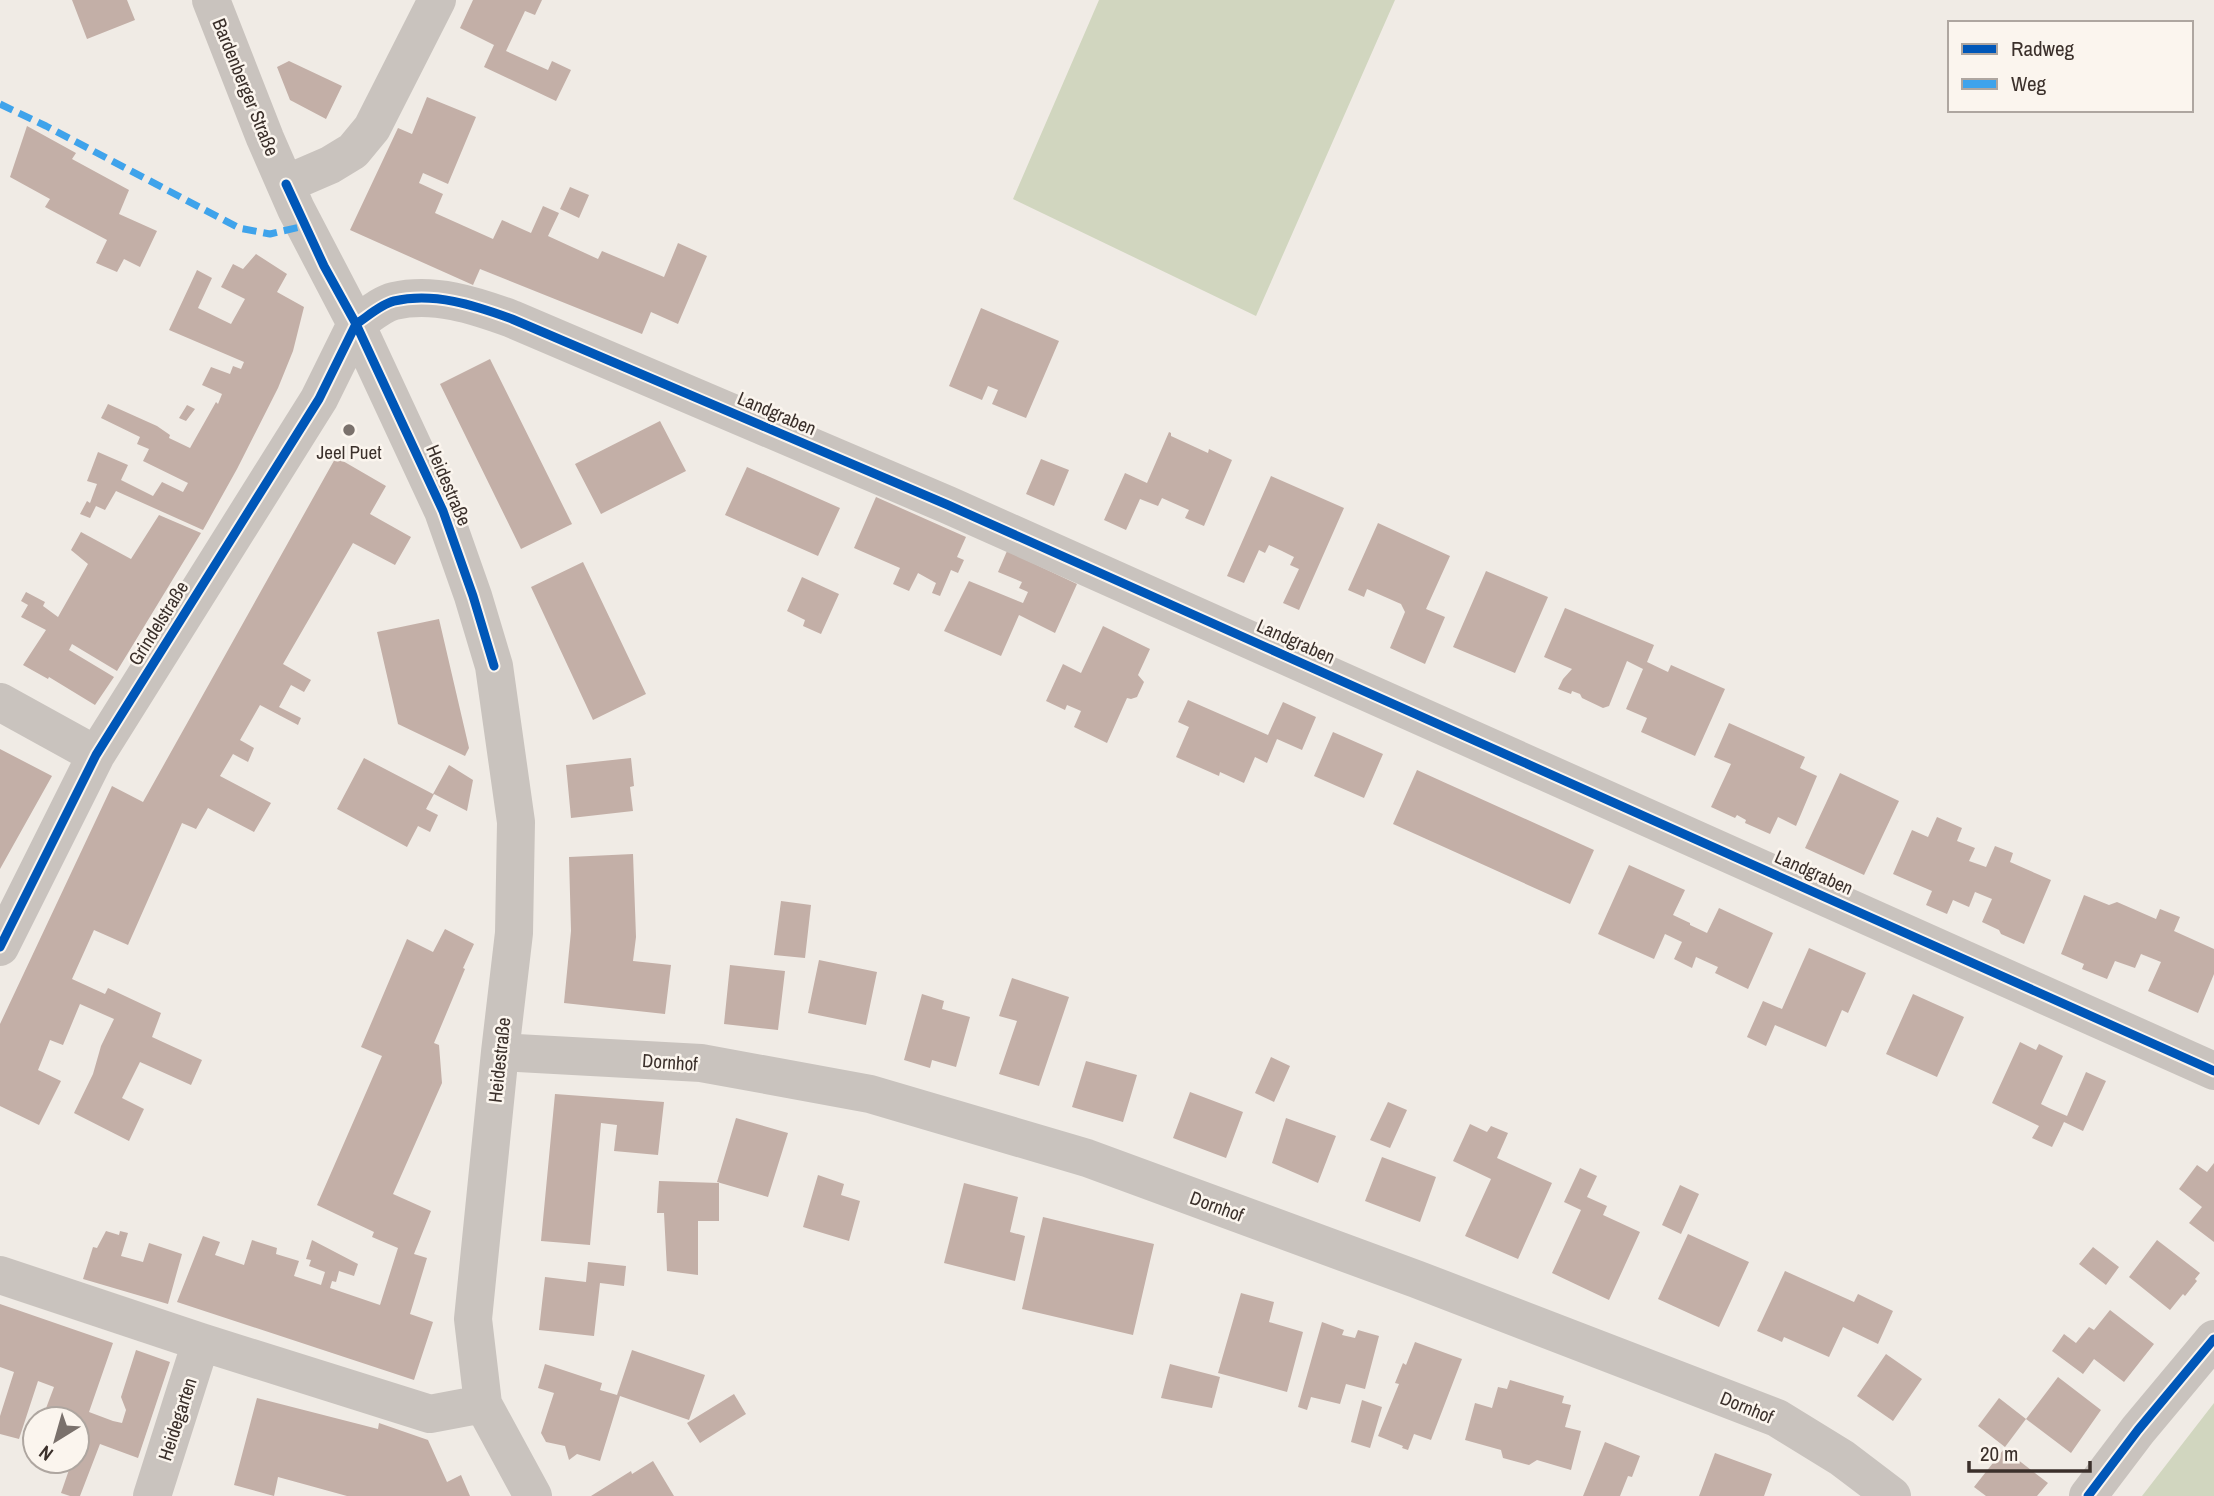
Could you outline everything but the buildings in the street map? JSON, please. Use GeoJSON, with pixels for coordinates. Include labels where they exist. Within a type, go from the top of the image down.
{"type":"FeatureCollection","features":[{"type":"Feature","properties":{"kind":"street","name":"Bardenberger Straße"},"geometry":{"type":"LineString","coordinates":[[211,0],[286,184],[324,266],[356,324]]}},
{"type":"Feature","properties":{"kind":"street"},"geometry":{"type":"LineString","coordinates":[[286,184],[330,165],[353,151],[372,128],[438,0]]}},
{"type":"Feature","properties":{"kind":"street","name":"Landgraben"},"geometry":{"type":"LineString","coordinates":[[356,324],[391,301],[429,298],[467,303],[512,319],[948,505],[2214,1071]]}},
{"type":"Feature","properties":{"kind":"street","name":"Grindelstraße"},"geometry":{"type":"LineString","coordinates":[[0,947],[96,755],[319,399],[356,324]]}},
{"type":"Feature","properties":{"kind":"street","name":"Heidestraße"},"geometry":{"type":"LineString","coordinates":[[356,324],[443,511],[494,666],[516,822],[514,933],[499,1052],[473,1319],[483,1404],[533,1496]]}},
{"type":"Feature","properties":{"kind":"street"},"geometry":{"type":"LineString","coordinates":[[0,702],[96,755]]}},
{"type":"Feature","properties":{"kind":"street","name":"Dornhof"},"geometry":{"type":"LineString","coordinates":[[499,1052],[714,1066],[870,1094],[1087,1158],[1416,1279],[1777,1418],[1842,1458],[1892,1496]]}},
{"type":"Feature","properties":{"kind":"street"},"geometry":{"type":"LineString","coordinates":[[0,1275],[430,1414],[483,1404]]}},
{"type":"Feature","properties":{"kind":"street"},"geometry":{"type":"LineString","coordinates":[[2088,1496],[2138,1430],[2214,1339]]}},
{"type":"Feature","properties":{"kind":"street","name":"Heidegarten"},"geometry":{"type":"LineString","coordinates":[[152,1496],[201,1342]]}},
{"type":"Feature","properties":{"kind":"green space"},"geometry":{"type":"Polygon","coordinates":[[[1099,0],[1395,0],[1256,316],[1013,199],[1099,0]]]}},
{"type":"Feature","properties":{"kind":"green space"},"geometry":{"type":"Polygon","coordinates":[[[2214,1403],[2214,1496],[2142,1496],[2214,1403]]]}},
{"type":"Feature","properties":{"kind":"marked path"},"geometry":{"type":"LineString","coordinates":[[0,104],[239,228],[270,234],[304,226]]}},
{"type":"Feature","properties":{"kind":"cycle path"},"geometry":{"type":"LineString","coordinates":[[286,184],[324,266],[356,324],[443,511],[494,666]]}},
{"type":"Feature","properties":{"kind":"cycle path"},"geometry":{"type":"LineString","coordinates":[[356,324],[394,301],[424,298],[454,301],[512,319],[948,505],[2214,1071]]}},
{"type":"Feature","properties":{"kind":"cycle path"},"geometry":{"type":"LineString","coordinates":[[0,947],[96,755],[319,399],[356,324]]}},
{"type":"Feature","properties":{"kind":"cycle path"},"geometry":{"type":"LineString","coordinates":[[2088,1496],[2138,1430],[2214,1339]]}},
{"type":"Feature","properties":{"kind":"place","name":"Jeel Puet"},"geometry":{"type":"Point","coordinates":[349,430]}}]}
